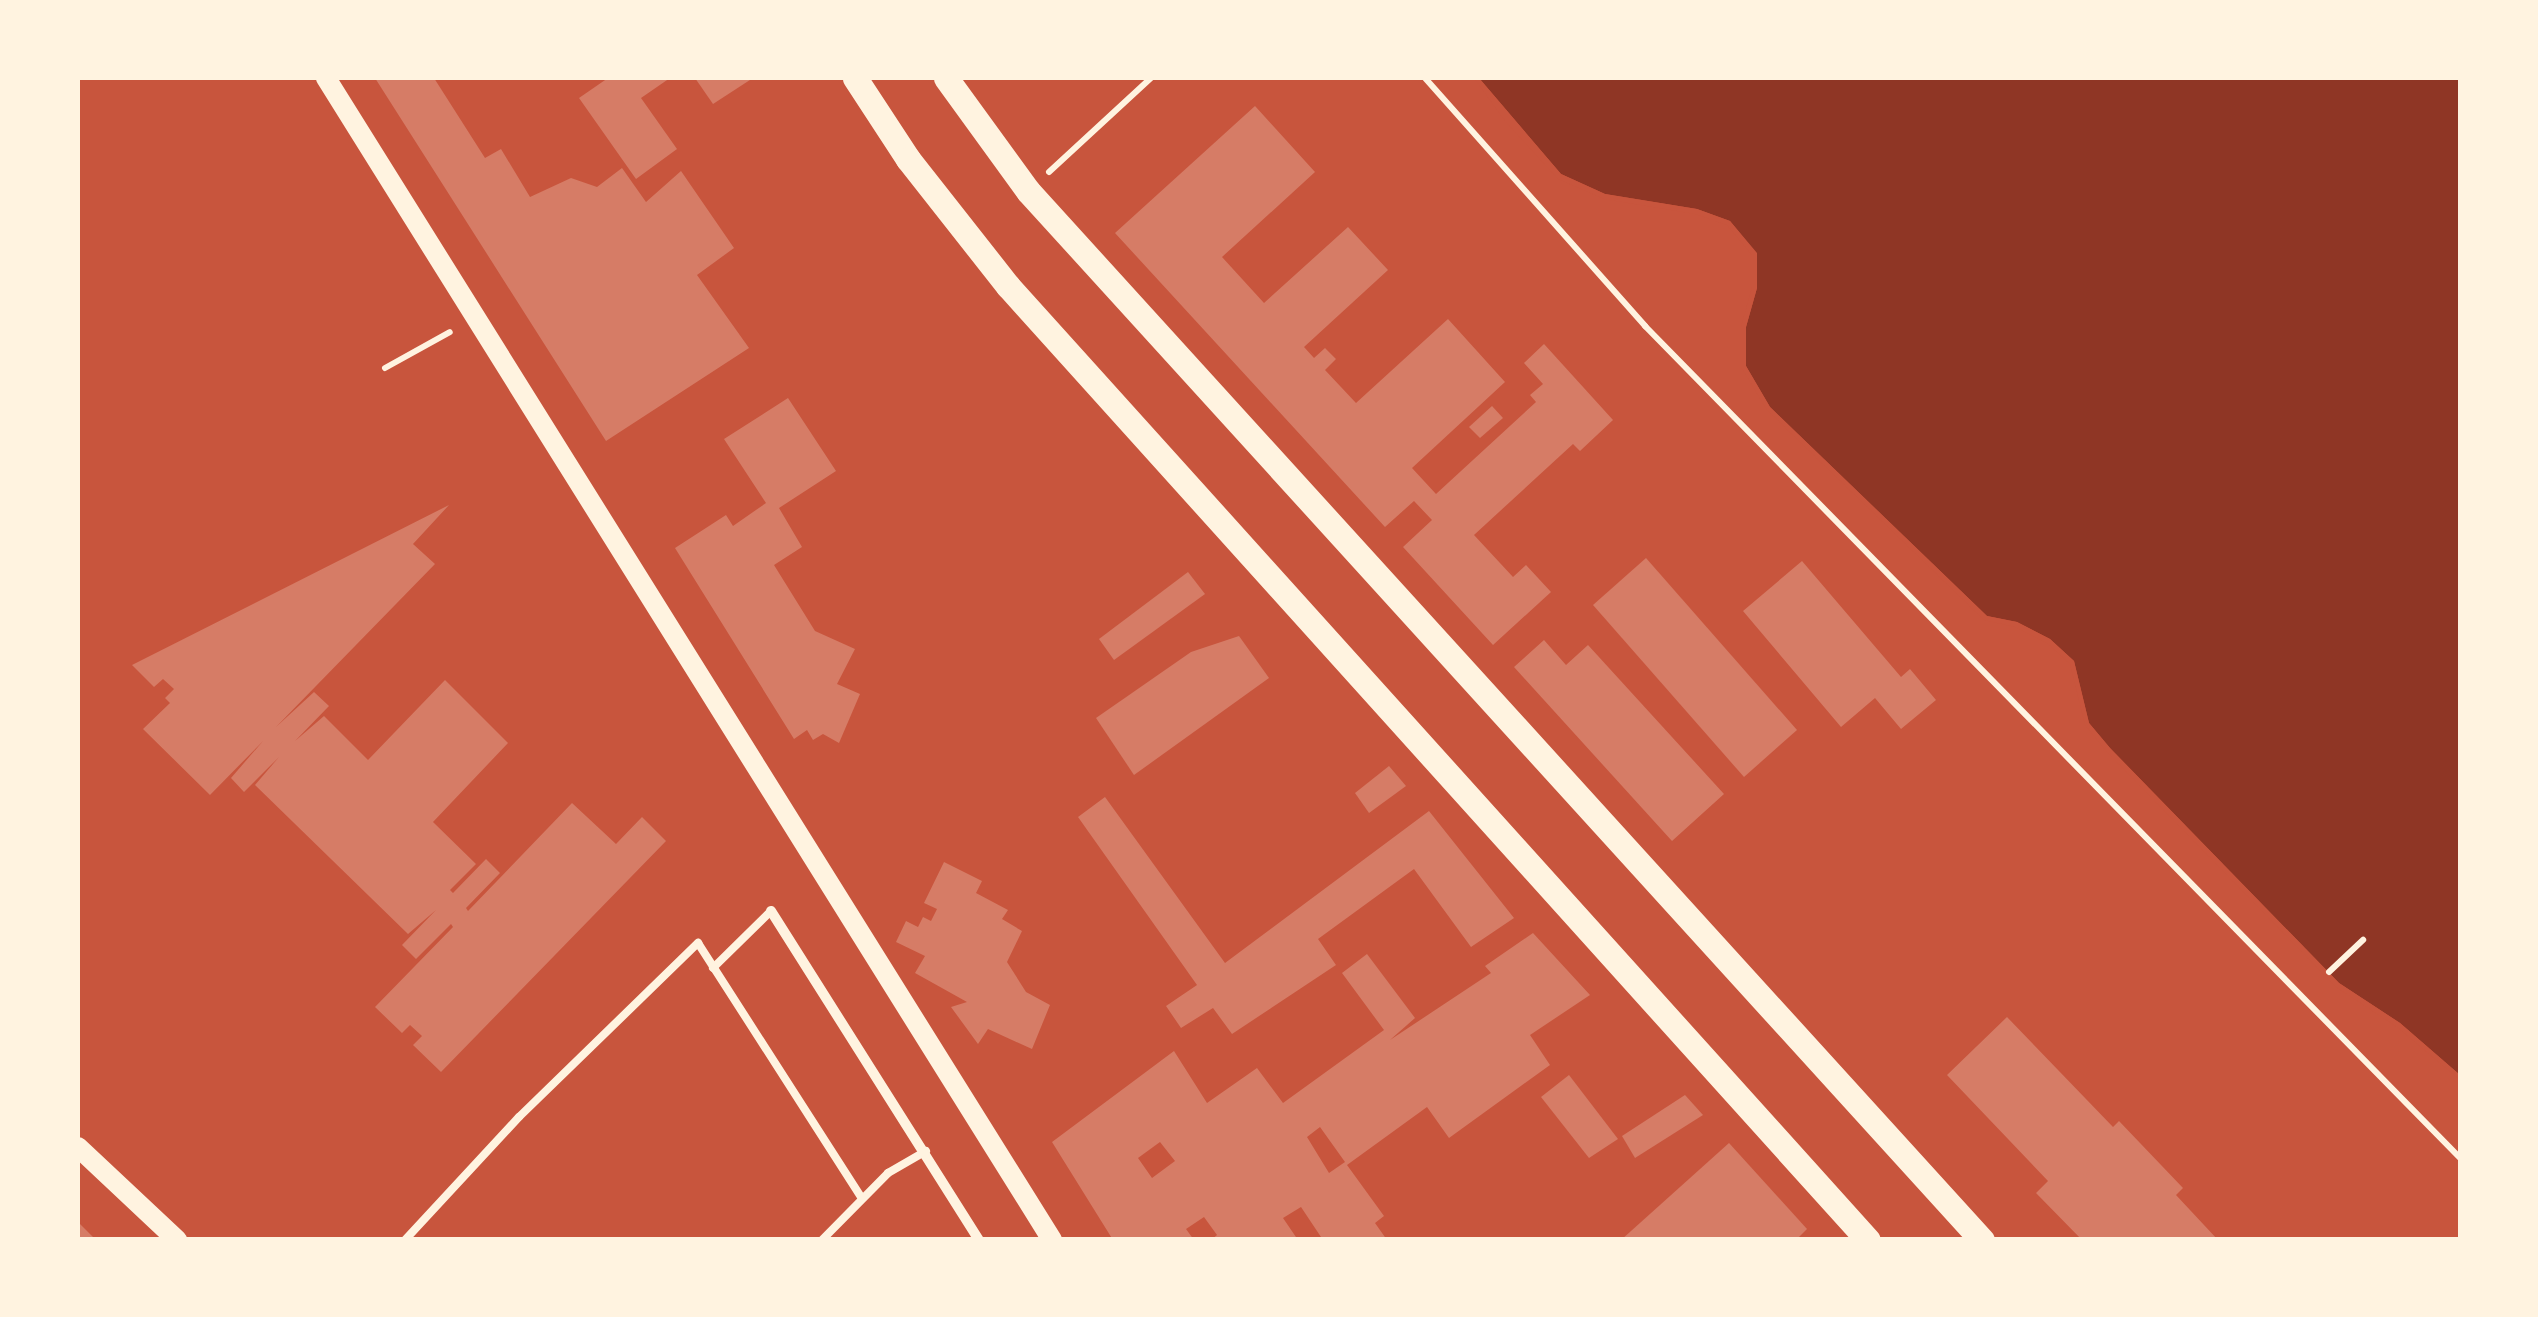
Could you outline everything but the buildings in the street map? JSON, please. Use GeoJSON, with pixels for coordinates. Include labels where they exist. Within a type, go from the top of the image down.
{"type":"FeatureCollection","features":[{"type":"Feature","properties":{"kind":"main road"},"geometry":{"type":"LineString","coordinates":[[326,78],[1052,1240]]}},
{"type":"Feature","properties":{"kind":"main road"},"geometry":{"type":"LineString","coordinates":[[855,78],[908,159],[1008,286],[1868,1240]]}},
{"type":"Feature","properties":{"kind":"main road"},"geometry":{"type":"LineString","coordinates":[[946,78],[1028,191],[1982,1240]]}},
{"type":"Feature","properties":{"kind":"main road"},"geometry":{"type":"LineString","coordinates":[[78,1147],[177,1240]]}},
{"type":"Feature","properties":{"kind":"street"},"geometry":{"type":"LineString","coordinates":[[771,912],[926,1151],[978,1240]]}},
{"type":"Feature","properties":{"kind":"lane"},"geometry":{"type":"LineString","coordinates":[[713,968],[771,912]]}},
{"type":"Feature","properties":{"kind":"lane"},"geometry":{"type":"LineString","coordinates":[[405,1240],[518,1117],[698,944],[862,1198]]}},
{"type":"Feature","properties":{"kind":"lane"},"geometry":{"type":"LineString","coordinates":[[822,1240],[888,1173],[926,1151]]}},
{"type":"Feature","properties":{"kind":"path"},"geometry":{"type":"LineString","coordinates":[[1028,191],[1152,78]]}},
{"type":"Feature","properties":{"kind":"path"},"geometry":{"type":"LineString","coordinates":[[1425,78],[1645,326],[2460,1158]]}},
{"type":"Feature","properties":{"kind":"path"},"geometry":{"type":"LineString","coordinates":[[385,368],[476,318]]}},
{"type":"Feature","properties":{"kind":"path"},"geometry":{"type":"LineString","coordinates":[[2329,972],[2363,940]]}},
{"type":"Feature","properties":{"kind":"shaded area"},"geometry":{"type":"Polygon","coordinates":[[[1479,78],[2460,78],[2460,1075],[2400,1023],[2339,983],[2110,748],[2089,723],[2074,661],[2050,639],[2017,622],[1987,616],[1770,407],[1746,366],[1746,327],[1757,288],[1757,254],[1730,221],[1697,209],[1605,194],[1561,174],[1479,78]]]}},
{"type":"Feature","properties":{"kind":"pier"},"geometry":{"type":"Polygon","coordinates":[[[1474,78],[1479,78],[1561,174],[1605,194],[1697,209],[1730,221],[1757,253],[1757,288],[1746,327],[1746,366],[1770,407],[1987,616],[2017,622],[2050,639],[2074,661],[2089,723],[2110,748],[2339,983],[2400,1023],[2460,1075],[2460,1080],[2397,1027],[2336,987],[2107,752],[2085,725],[2070,664],[2047,643],[2015,627],[1984,620],[1767,410],[1741,367],[1741,327],[1752,287],[1752,255],[1727,225],[1695,214],[1604,199],[1558,179],[1505,121],[1474,78]]]}}]}
